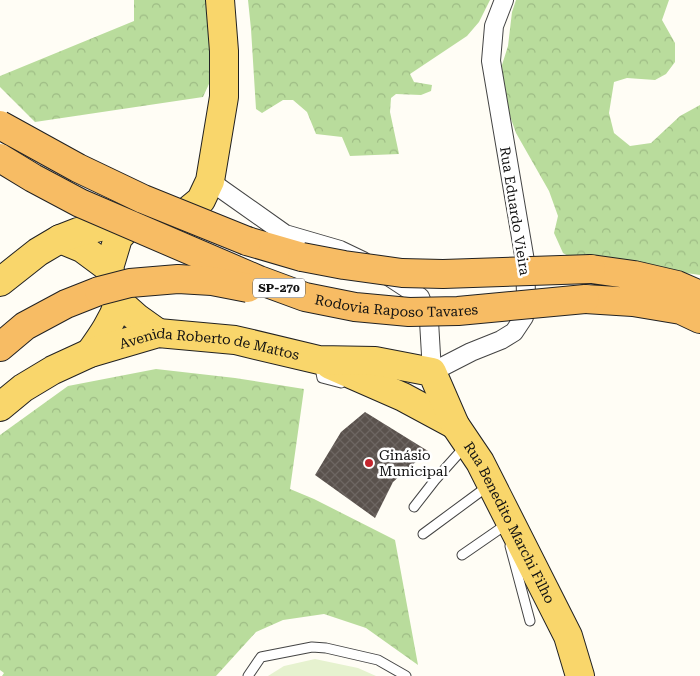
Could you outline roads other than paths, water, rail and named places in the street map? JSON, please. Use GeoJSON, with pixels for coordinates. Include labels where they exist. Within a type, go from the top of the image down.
{"type":"FeatureCollection","features":[{"type":"Feature","properties":{"kind":"highway","name":"SP-270"},"geometry":{"type":"LineString","coordinates":[[0,125],[24,140],[78,168],[143,199],[248,241],[302,257],[402,274],[591,269],[634,275],[677,285],[700,295]]}},
{"type":"Feature","properties":{"kind":"highway","name":"Rodovia Raposo Tavares"},"geometry":{"type":"LineString","coordinates":[[0,158],[32,178],[80,203],[305,298],[355,307],[410,312],[458,311],[585,299],[634,302],[681,310],[700,319]]}},
{"type":"Feature","properties":{"kind":"highway"},"geometry":{"type":"LineString","coordinates":[[0,347],[25,326],[66,304],[109,287],[130,283],[178,279],[212,281],[305,298]]}},
{"type":"Feature","properties":{"kind":"main road"},"geometry":{"type":"LineString","coordinates":[[0,282],[38,252],[60,239],[78,232],[134,219],[184,214],[201,200],[210,181],[224,97],[224,51],[220,0]]}},
{"type":"Feature","properties":{"kind":"main road"},"geometry":{"type":"LineString","coordinates":[[90,353],[114,316],[109,287],[118,238],[134,219]]}},
{"type":"Feature","properties":{"kind":"main road"},"geometry":{"type":"LineString","coordinates":[[60,239],[82,248],[109,287],[137,318],[158,333]]}},
{"type":"Feature","properties":{"kind":"main road","name":"Avenida Roberto de Mattos"},"geometry":{"type":"LineString","coordinates":[[0,407],[23,388],[53,370],[90,353],[158,333],[235,340],[319,360],[375,361],[432,372]]}},
{"type":"Feature","properties":{"kind":"main road"},"geometry":{"type":"LineString","coordinates":[[319,360],[360,386],[403,397],[453,441]]}},
{"type":"Feature","properties":{"kind":"main road","name":"Rua Benedito Marchi Filho"},"geometry":{"type":"LineString","coordinates":[[432,372],[453,441],[480,462],[568,636],[580,676]]}},
{"type":"Feature","properties":{"kind":"street","name":"Rua Eduardo Vieira"},"geometry":{"type":"LineString","coordinates":[[432,372],[471,352],[501,340],[514,332],[524,317],[526,295],[525,261],[492,61],[494,26],[504,0]]}},
{"type":"Feature","properties":{"kind":"street"},"geometry":{"type":"LineString","coordinates":[[210,181],[285,234],[340,250],[380,270],[420,297],[429,321],[432,372]]}},
{"type":"Feature","properties":{"kind":"lane"},"geometry":{"type":"LineString","coordinates":[[414,507],[435,480],[453,441]]}},
{"type":"Feature","properties":{"kind":"lane"},"geometry":{"type":"LineString","coordinates":[[423,534],[481,486],[504,526],[530,621]]}},
{"type":"Feature","properties":{"kind":"lane"},"geometry":{"type":"LineString","coordinates":[[462,555],[504,526]]}},
{"type":"Feature","properties":{"kind":"lane"},"geometry":{"type":"LineString","coordinates":[[248,676],[261,657],[312,647],[326,648],[378,660],[406,676]]}},
{"type":"Feature","properties":{"kind":"place","name":"Ginásio Municipal"},"geometry":{"type":"Point","coordinates":[369,463]}}]}
